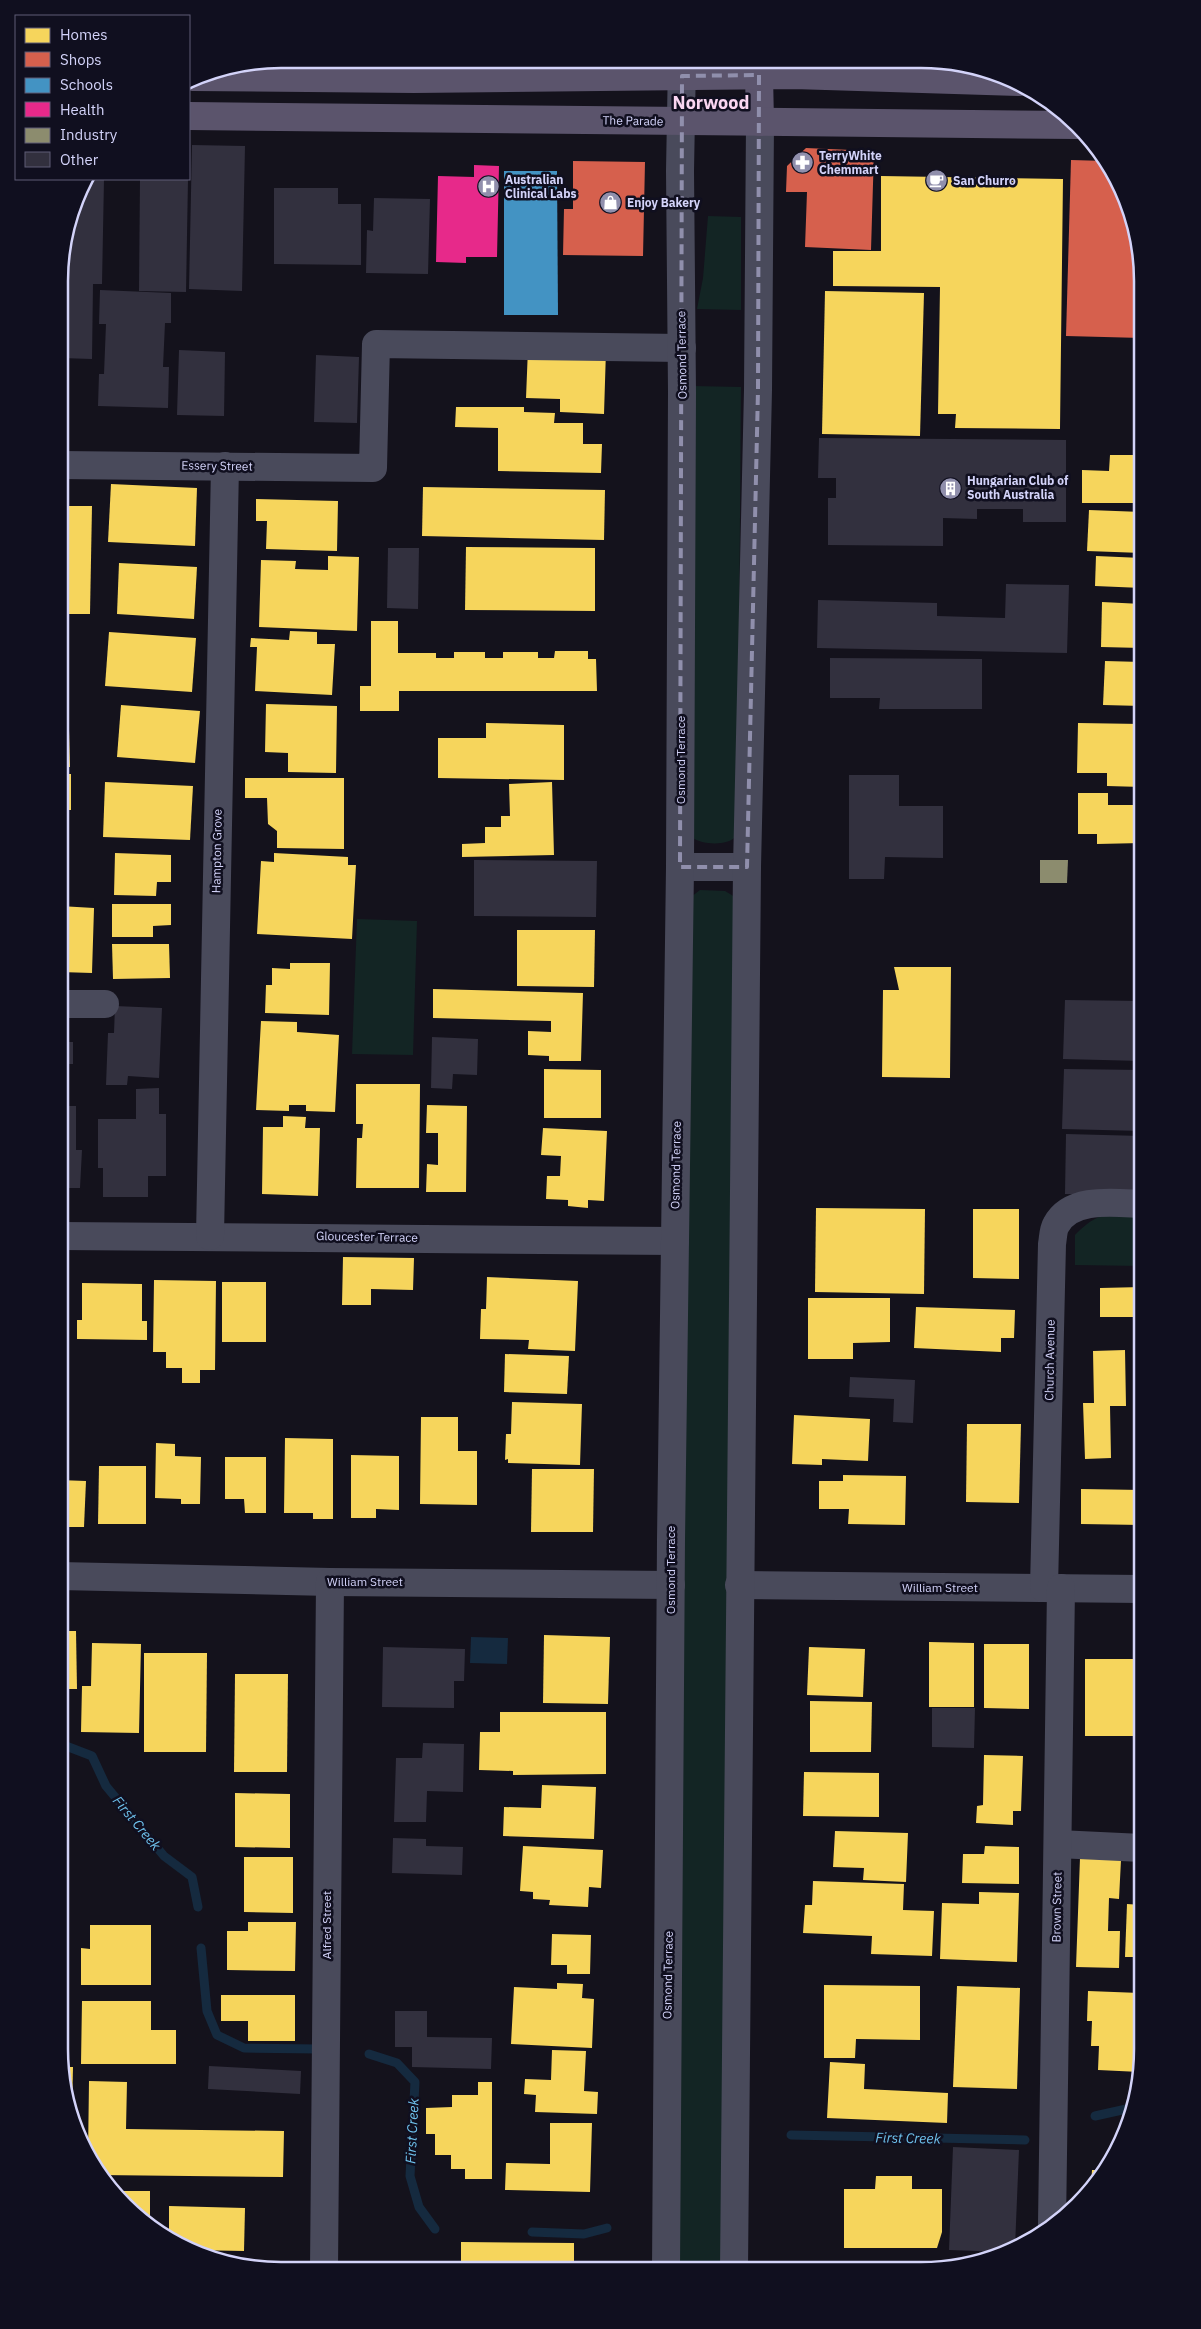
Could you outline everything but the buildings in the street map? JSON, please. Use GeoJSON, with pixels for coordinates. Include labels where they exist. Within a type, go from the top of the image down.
{"type":"FeatureCollection","features":[{"type":"Feature","properties":{"kind":"main road"},"geometry":{"type":"LineString","coordinates":[[216,78],[414,79],[682,68],[759,68],[993,81]]}},
{"type":"Feature","properties":{"kind":"main road"},"geometry":{"type":"LineString","coordinates":[[759,68],[760,122]]}},
{"type":"Feature","properties":{"kind":"main road"},"geometry":{"type":"LineString","coordinates":[[226,78],[226,116]]}},
{"type":"Feature","properties":{"kind":"main road","name":"The Parade"},"geometry":{"type":"LineString","coordinates":[[190,116],[1066,125]]}},
{"type":"Feature","properties":{"kind":"street","name":"Osmond Terrace"},"geometry":{"type":"LineString","coordinates":[[666,2262],[674,1241],[680,867],[682,68]]}},
{"type":"Feature","properties":{"kind":"street"},"geometry":{"type":"LineString","coordinates":[[734,2262],[747,866],[758,390],[760,122]]}},
{"type":"Feature","properties":{"kind":"street","name":"Essery Street"},"geometry":{"type":"LineString","coordinates":[[68,465],[373,468],[376,344],[682,348]]}},
{"type":"Feature","properties":{"kind":"street","name":"Hampton Grove"},"geometry":{"type":"LineString","coordinates":[[210,1236],[225,466]]}},
{"type":"Feature","properties":{"kind":"street"},"geometry":{"type":"LineString","coordinates":[[680,867],[747,866]]}},
{"type":"Feature","properties":{"kind":"street"},"geometry":{"type":"LineString","coordinates":[[68,1004],[105,1004]]}},
{"type":"Feature","properties":{"kind":"street","name":"Church Avenue"},"geometry":{"type":"LineString","coordinates":[[1053,1588],[1052,1244],[1056,1225],[1070,1211],[1092,1203],[1134,1204]]}},
{"type":"Feature","properties":{"kind":"street","name":"Gloucester Terrace"},"geometry":{"type":"LineString","coordinates":[[68,1236],[674,1241]]}},
{"type":"Feature","properties":{"kind":"street","name":"William Street"},"geometry":{"type":"LineString","coordinates":[[68,1576],[330,1582],[671,1584]]}},
{"type":"Feature","properties":{"kind":"street","name":"Alfred Street"},"geometry":{"type":"LineString","coordinates":[[324,2262],[330,1582]]}},
{"type":"Feature","properties":{"kind":"street","name":"William Street"},"geometry":{"type":"LineString","coordinates":[[739,1585],[1134,1589]]}},
{"type":"Feature","properties":{"kind":"street","name":"Brown Street"},"geometry":{"type":"LineString","coordinates":[[1052,2215],[1058,1844],[1053,1588]]}},
{"type":"Feature","properties":{"kind":"street"},"geometry":{"type":"LineString","coordinates":[[1058,1844],[1134,1848]]}},
{"type":"Feature","properties":{"kind":"highlighted area"},"geometry":{"type":"Polygon","coordinates":[[[759,75],[758,390],[747,867],[680,867],[682,76],[759,75]]]}},
{"type":"Feature","properties":{"kind":"shaded area"},"geometry":{"type":"Polygon","coordinates":[[[708,216],[741,217],[741,310],[697,309],[703,278],[708,216]]]}},
{"type":"Feature","properties":{"kind":"shaded area"},"geometry":{"type":"Polygon","coordinates":[[[693,386],[741,387],[738,770],[735,837],[720,843],[701,842],[692,837],[693,386]]]}},
{"type":"Feature","properties":{"kind":"shaded area"},"geometry":{"type":"Polygon","coordinates":[[[700,890],[725,891],[735,897],[723,2262],[677,2262],[691,897],[700,890]]]}},
{"type":"Feature","properties":{"kind":"shaded area"},"geometry":{"type":"Polygon","coordinates":[[[357,919],[417,921],[413,1055],[352,1054],[357,919]]]}},
{"type":"Feature","properties":{"kind":"shaded area"},"geometry":{"type":"Polygon","coordinates":[[[1113,1214],[1134,1214],[1134,1266],[1075,1265],[1075,1235],[1099,1217],[1113,1214]]]}},
{"type":"Feature","properties":{"kind":"water"},"geometry":{"type":"Polygon","coordinates":[[[471,1637],[508,1638],[507,1664],[470,1663],[471,1637]]]}},
{"type":"Feature","properties":{"kind":"waterway","name":"First Creek"},"geometry":{"type":"LineString","coordinates":[[68,1747],[92,1756],[106,1786],[164,1856],[192,1877],[198,1907]]}},
{"type":"Feature","properties":{"kind":"waterway","name":"First Creek"},"geometry":{"type":"LineString","coordinates":[[201,1948],[207,2011],[217,2035],[244,2048],[319,2049]]}},
{"type":"Feature","properties":{"kind":"waterway","name":"First Creek"},"geometry":{"type":"LineString","coordinates":[[369,2054],[397,2063],[415,2082],[410,2176],[419,2207],[435,2229]]}},
{"type":"Feature","properties":{"kind":"waterway","name":"First Creek"},"geometry":{"type":"LineString","coordinates":[[1095,2116],[1124,2110]]}},
{"type":"Feature","properties":{"kind":"waterway","name":"First Creek"},"geometry":{"type":"LineString","coordinates":[[791,2135],[1025,2140]]}},
{"type":"Feature","properties":{"kind":"waterway","name":"First Creek"},"geometry":{"type":"LineString","coordinates":[[532,2232],[584,2234],[607,2228]]}},
{"type":"Feature","properties":{"kind":"place","name":"TerryWhite Chemmart"},"geometry":{"type":"Point","coordinates":[803,163]}},
{"type":"Feature","properties":{"kind":"place","name":"San Churro"},"geometry":{"type":"Point","coordinates":[937,181]}},
{"type":"Feature","properties":{"kind":"place","name":"Australian Clinical Labs"},"geometry":{"type":"Point","coordinates":[489,187]}},
{"type":"Feature","properties":{"kind":"place","name":"Enjoy Bakery"},"geometry":{"type":"Point","coordinates":[611,203]}},
{"type":"Feature","properties":{"kind":"place","name":"Hungarian Club of South Australia"},"geometry":{"type":"Point","coordinates":[951,488]}},
{"type":"Feature","properties":{"kind":"district","name":"Norwood"},"geometry":{"type":"Point","coordinates":[711,103]}}]}
